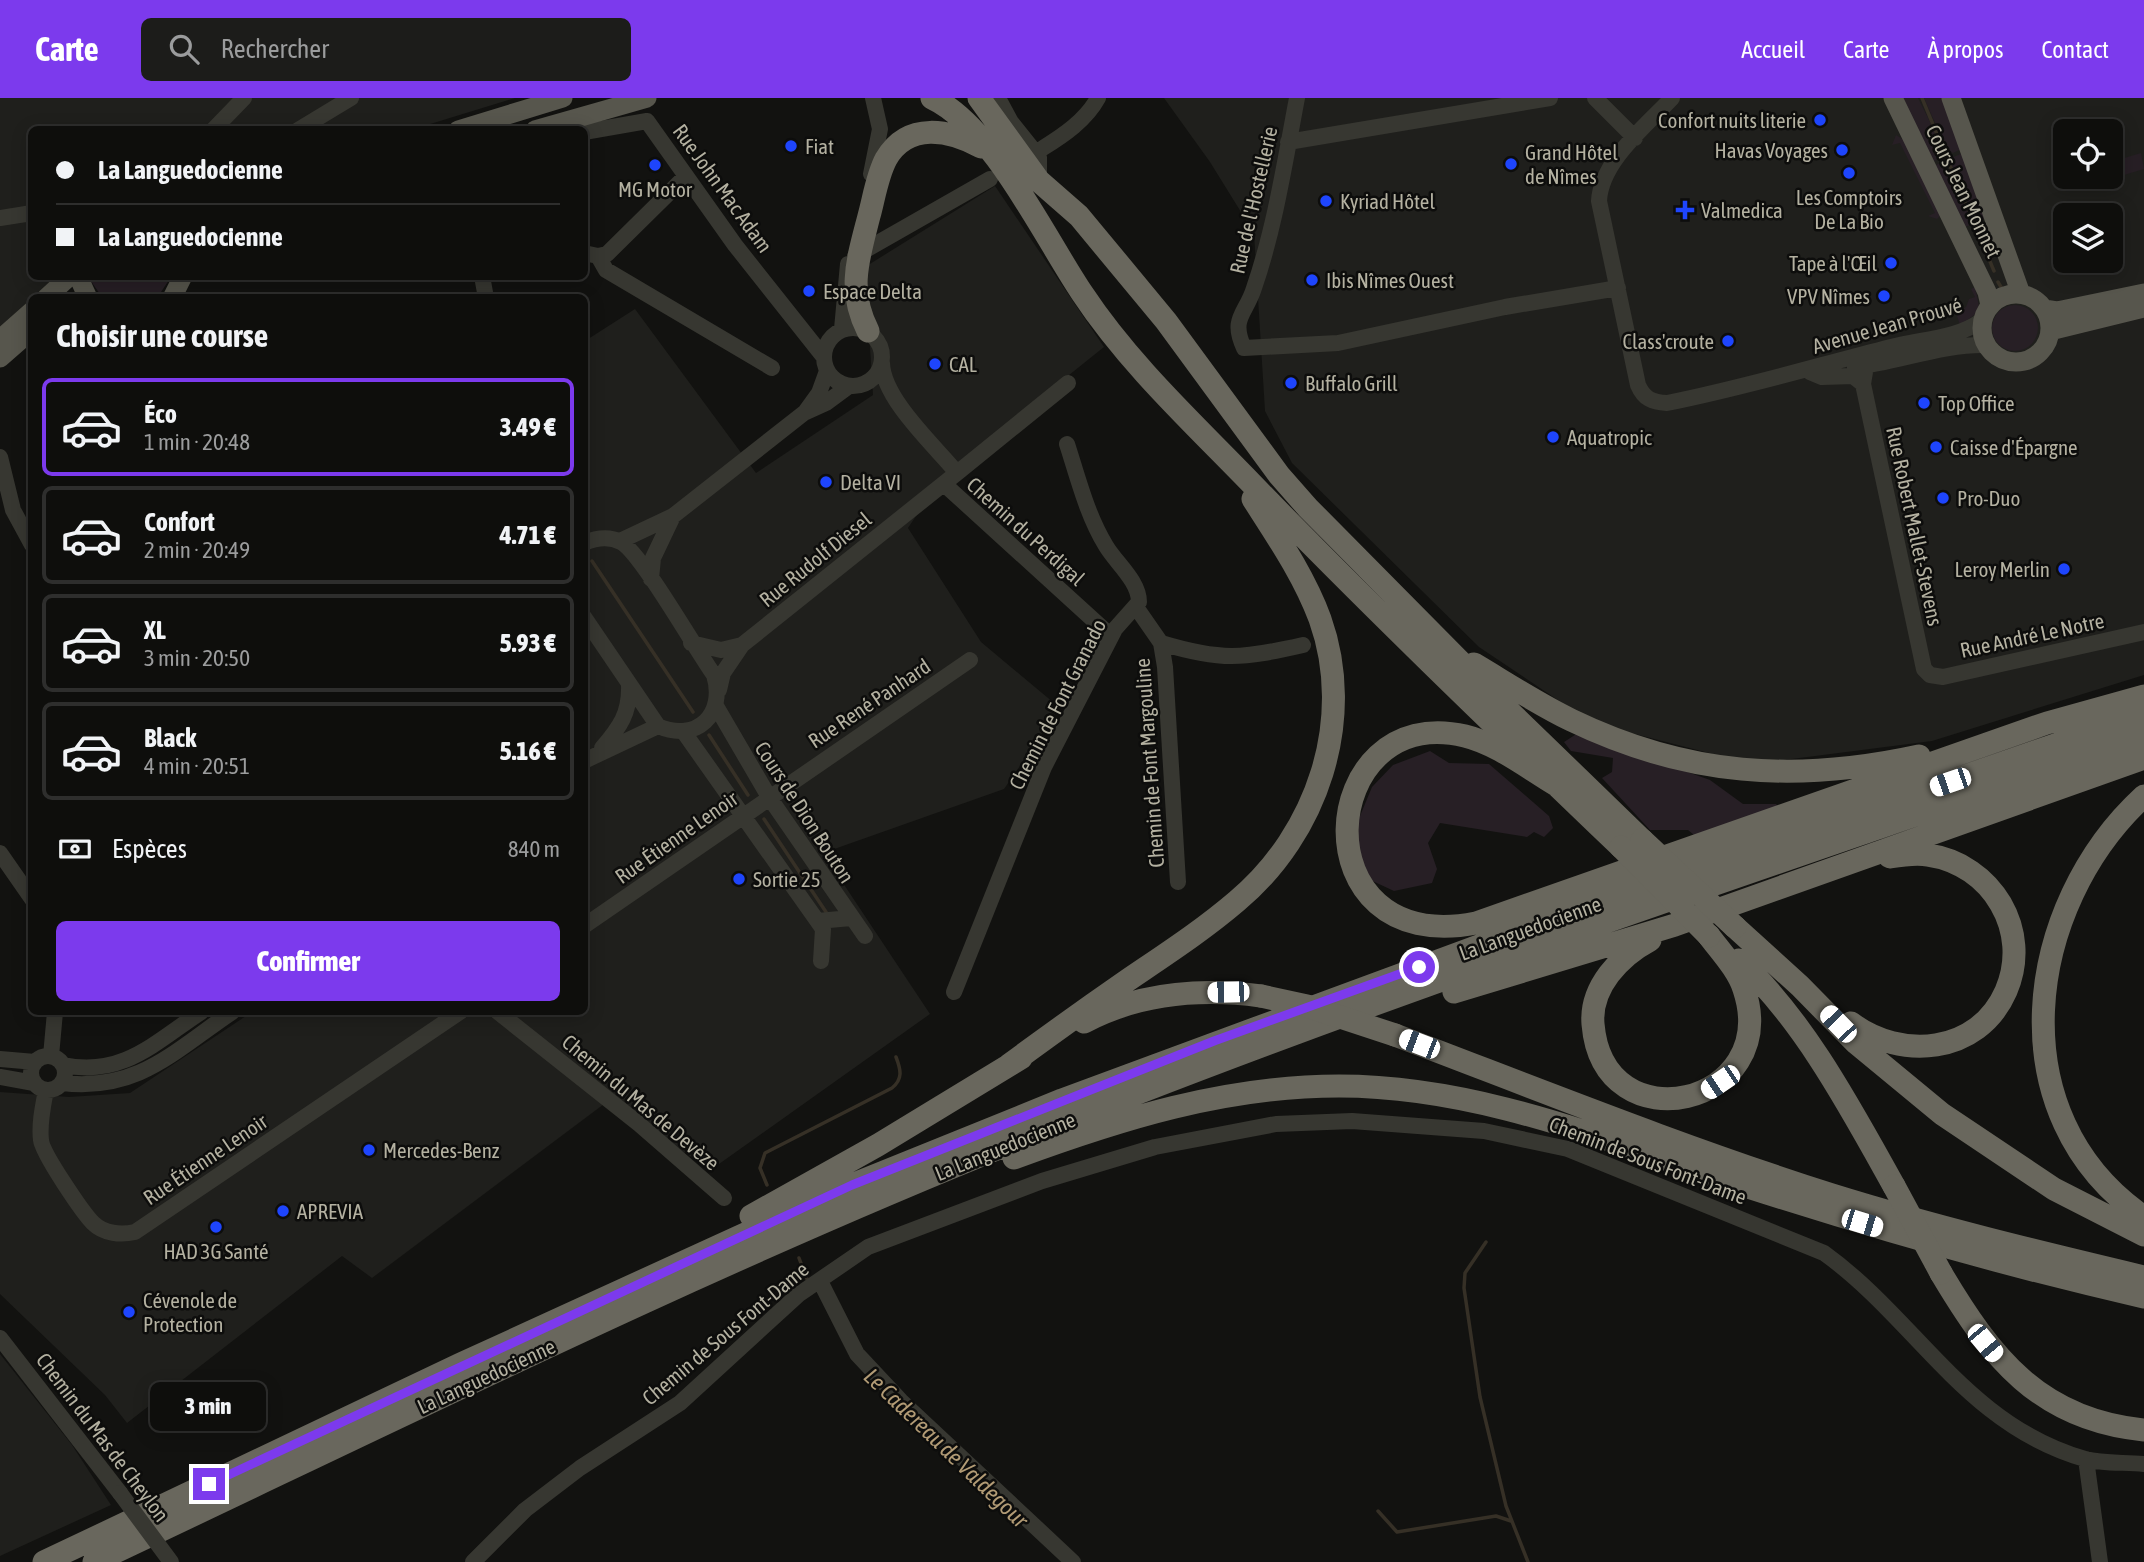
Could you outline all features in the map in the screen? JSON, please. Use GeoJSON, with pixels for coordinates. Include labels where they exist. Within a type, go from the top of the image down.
{"type":"FeatureCollection","features":[{"type":"Feature","properties":{"kind":"highway"},"geometry":{"type":"LineString","coordinates":[[932,98],[956,112],[991,153],[1083,295],[1152,381],[1395,629],[1558,786]]}},
{"type":"Feature","properties":{"kind":"highway"},"geometry":{"type":"LineString","coordinates":[[989,102],[1039,181],[1079,216],[1134,282],[1207,373],[1300,500],[1436,637],[1632,843],[1709,936],[1744,986],[1750,1029],[1744,1050],[1720,1082],[1700,1095],[1664,1101],[1631,1090],[1609,1069],[1594,1036],[1592,1015],[1605,981],[1618,962],[1633,949],[1675,925]]}},
{"type":"Feature","properties":{"kind":"highway"},"geometry":{"type":"LineString","coordinates":[[868,331],[858,312],[854,290],[855,256],[882,170],[898,146],[918,134],[940,132],[963,137],[991,153]]}},
{"type":"Feature","properties":{"kind":"highway"},"geometry":{"type":"LineString","coordinates":[[1009,1065],[1237,901],[1289,844],[1317,791],[1327,757],[1333,718],[1333,676],[1327,642],[1301,575],[1228,460]]}},
{"type":"Feature","properties":{"kind":"highway"},"geometry":{"type":"LineString","coordinates":[[1436,637],[1499,679],[1600,734],[1682,761],[1732,770],[1792,773],[1843,771],[1924,755],[2144,696]]}},
{"type":"Feature","properties":{"kind":"highway","name":"La Languedocienne"},"geometry":{"type":"LineString","coordinates":[[44,1562],[852,1185],[1214,1041],[2144,713]]}},
{"type":"Feature","properties":{"kind":"highway"},"geometry":{"type":"LineString","coordinates":[[2048,723],[1476,923],[1432,927],[1407,921],[1373,898],[1357,876],[1346,832],[1353,792],[1374,760],[1405,740],[1436,733],[1466,736],[1494,747],[1558,786],[1632,843],[1735,927],[1800,986],[1856,1043],[1952,1121],[2054,1189],[2144,1235]]}},
{"type":"Feature","properties":{"kind":"highway","name":"La Languedocienne"},"geometry":{"type":"LineString","coordinates":[[94,1562],[618,1314],[926,1178],[1293,1035],[2144,736]]}},
{"type":"Feature","properties":{"kind":"highway"},"geometry":{"type":"LineString","coordinates":[[1293,1035],[1482,984],[1675,925],[2144,758]]}},
{"type":"Feature","properties":{"kind":"highway"},"geometry":{"type":"LineString","coordinates":[[2144,796],[2096,851],[2073,890],[2059,926],[2047,971],[2043,1029],[2053,1091],[2075,1142],[2108,1186],[2144,1217]]}},
{"type":"Feature","properties":{"kind":"highway"},"geometry":{"type":"LineString","coordinates":[[1800,986],[1863,1032],[1891,1045],[1915,1048],[1938,1045],[1968,1033],[1994,1009],[2006,991],[2013,958],[2013,935],[2001,902],[1985,882],[1956,863],[1928,855],[1894,856],[1853,863]]}},
{"type":"Feature","properties":{"kind":"highway"},"geometry":{"type":"LineString","coordinates":[[1709,936],[1742,963],[1828,1071],[1941,1273],[1985,1343],[2035,1390],[2073,1412],[2096,1420],[2144,1430]]}},
{"type":"Feature","properties":{"kind":"highway"},"geometry":{"type":"LineString","coordinates":[[622,1290],[878,1145],[1088,1020],[1152,998],[1208,992],[1261,996],[1307,1006],[1395,1035],[1831,1194],[2021,1247],[2144,1277]]}},
{"type":"Feature","properties":{"kind":"highway"},"geometry":{"type":"LineString","coordinates":[[926,1178],[985,1168],[1125,1119],[1200,1100],[1300,1087],[1379,1087],[1420,1091],[1525,1113],[1875,1227],[1976,1256],[2144,1297]]}},
{"type":"Feature","properties":{"kind":"main road"},"geometry":{"type":"LineString","coordinates":[[471,126],[564,98]]}},
{"type":"Feature","properties":{"kind":"main road"},"geometry":{"type":"LineString","coordinates":[[549,126],[647,98]]}},
{"type":"Feature","properties":{"kind":"main road","name":"Cours Jean Monnet"},"geometry":{"type":"LineString","coordinates":[[1893,98],[1983,283],[1986,312]]}},
{"type":"Feature","properties":{"kind":"main road","name":"Cours Jean Monnet"},"geometry":{"type":"LineString","coordinates":[[1951,98],[2021,294]]}},
{"type":"Feature","properties":{"kind":"main road"},"geometry":{"type":"LineString","coordinates":[[50,294],[66,280]]}},
{"type":"Feature","properties":{"kind":"main road"},"geometry":{"type":"LineString","coordinates":[[2044,309],[2057,311],[2144,293]]}},
{"type":"Feature","properties":{"kind":"main road"},"geometry":{"type":"LineString","coordinates":[[2009,294],[2021,294],[2038,302],[2044,309],[2050,331],[2041,350],[2023,361],[2002,359],[1986,345],[1986,312],[2009,294]]}},
{"type":"Feature","properties":{"kind":"main road"},"geometry":{"type":"LineString","coordinates":[[2050,331],[2144,308]]}},
{"type":"Feature","properties":{"kind":"main road"},"geometry":{"type":"LineString","coordinates":[[0,339],[28,314]]}},
{"type":"Feature","properties":{"kind":"main road"},"geometry":{"type":"LineString","coordinates":[[0,358],[28,334]]}},
{"type":"Feature","properties":{"kind":"street"},"geometry":{"type":"LineString","coordinates":[[217,126],[244,98]]}},
{"type":"Feature","properties":{"kind":"street"},"geometry":{"type":"LineString","coordinates":[[305,126],[351,98]]}},
{"type":"Feature","properties":{"kind":"street"},"geometry":{"type":"LineString","coordinates":[[804,413],[819,393],[825,363],[837,333],[855,256],[880,129],[873,98]]}},
{"type":"Feature","properties":{"kind":"street"},"geometry":{"type":"LineString","coordinates":[[1042,148],[1063,136],[1092,109],[1098,98]]}},
{"type":"Feature","properties":{"kind":"street","name":"Rue de l'Hostellerie"},"geometry":{"type":"LineString","coordinates":[[1297,98],[1269,241],[1253,292],[1237,320],[1238,335],[1244,348],[1338,343],[1505,307],[1618,288]]}},
{"type":"Feature","properties":{"kind":"street"},"geometry":{"type":"LineString","coordinates":[[1288,142],[1550,98]]}},
{"type":"Feature","properties":{"kind":"street"},"geometry":{"type":"LineString","coordinates":[[1595,98],[1634,138]]}},
{"type":"Feature","properties":{"kind":"street"},"geometry":{"type":"LineString","coordinates":[[1618,288],[1599,201],[1600,188],[1603,178],[1634,138],[1672,98]]}},
{"type":"Feature","properties":{"kind":"street","name":"Rue John Mac Adam"},"geometry":{"type":"LineString","coordinates":[[588,131],[647,121],[735,245],[804,329],[825,363]]}},
{"type":"Feature","properties":{"kind":"street"},"geometry":{"type":"LineString","coordinates":[[591,255],[607,254],[686,176]]}},
{"type":"Feature","properties":{"kind":"street"},"geometry":{"type":"LineString","coordinates":[[855,256],[990,179]]}},
{"type":"Feature","properties":{"kind":"street"},"geometry":{"type":"LineString","coordinates":[[0,218],[28,214]]}},
{"type":"Feature","properties":{"kind":"street"},"geometry":{"type":"LineString","coordinates":[[591,255],[606,270],[772,368]]}},
{"type":"Feature","properties":{"kind":"street","name":"Avenue Jean Prouvé"},"geometry":{"type":"LineString","coordinates":[[1618,288],[1638,385],[1642,394],[1652,402],[1667,403],[1807,372],[1892,347],[1961,332],[1986,312]]}},
{"type":"Feature","properties":{"kind":"street"},"geometry":{"type":"LineString","coordinates":[[804,329],[837,333],[851,327],[868,331],[880,345],[882,375],[893,396],[951,479]]}},
{"type":"Feature","properties":{"kind":"street","name":"Avenue Jean Prouvé"},"geometry":{"type":"LineString","coordinates":[[1807,372],[1866,366],[1964,346],[1986,345]]}},
{"type":"Feature","properties":{"kind":"street"},"geometry":{"type":"LineString","coordinates":[[825,363],[840,383],[849,386]]}},
{"type":"Feature","properties":{"kind":"street"},"geometry":{"type":"LineString","coordinates":[[588,537],[620,541],[673,516],[804,413],[826,403],[849,386],[866,383],[878,372],[882,363]]}},
{"type":"Feature","properties":{"kind":"street","name":"Rue Robert Mallet-Stevens"},"geometry":{"type":"LineString","coordinates":[[1866,366],[1863,384],[1896,548],[1924,669],[1930,675]]}},
{"type":"Feature","properties":{"kind":"street"},"geometry":{"type":"LineString","coordinates":[[1807,372],[1822,377],[1853,376],[1863,384]]}},
{"type":"Feature","properties":{"kind":"street"},"geometry":{"type":"LineString","coordinates":[[866,383],[893,396]]}},
{"type":"Feature","properties":{"kind":"street","name":"Rue Rudolf Diesel"},"geometry":{"type":"LineString","coordinates":[[718,699],[723,673],[742,645],[1069,383]]}},
{"type":"Feature","properties":{"kind":"street"},"geometry":{"type":"LineString","coordinates":[[1067,444],[1088,509],[1105,545],[1139,596],[1136,607]]}},
{"type":"Feature","properties":{"kind":"street"},"geometry":{"type":"LineString","coordinates":[[0,457],[13,510],[28,538]]}},
{"type":"Feature","properties":{"kind":"street","name":"Chemin du Perdigal"},"geometry":{"type":"LineString","coordinates":[[951,479],[1111,636]]}},
{"type":"Feature","properties":{"kind":"street"},"geometry":{"type":"LineString","coordinates":[[650,579],[653,558],[673,516]]}},
{"type":"Feature","properties":{"kind":"street","name":"Cours de Dion Bouton"},"geometry":{"type":"LineString","coordinates":[[620,541],[629,548],[714,676],[718,699],[763,801],[865,936]]}},
{"type":"Feature","properties":{"kind":"street","name":"Chemin de Font Granado"},"geometry":{"type":"LineString","coordinates":[[954,992],[1044,767],[1111,636],[1136,607]]}},
{"type":"Feature","properties":{"kind":"street","name":"Chemin de Font Margouline"},"geometry":{"type":"LineString","coordinates":[[1136,607],[1161,643],[1178,882]]}},
{"type":"Feature","properties":{"kind":"street"},"geometry":{"type":"LineString","coordinates":[[588,623],[658,726],[670,731],[683,731],[709,719],[718,699]]}},
{"type":"Feature","properties":{"kind":"street","name":"Rue André Le Notre"},"geometry":{"type":"LineString","coordinates":[[1930,675],[1943,677],[2144,632]]}},
{"type":"Feature","properties":{"kind":"street"},"geometry":{"type":"LineString","coordinates":[[691,643],[722,650],[742,645]]}},
{"type":"Feature","properties":{"kind":"street"},"geometry":{"type":"LineString","coordinates":[[1161,643],[1204,656],[1237,658],[1303,645]]}},
{"type":"Feature","properties":{"kind":"street","name":"Rue René Panhard"},"geometry":{"type":"LineString","coordinates":[[763,801],[970,660]]}},
{"type":"Feature","properties":{"kind":"street"},"geometry":{"type":"LineString","coordinates":[[591,757],[622,725],[629,706],[628,682]]}},
{"type":"Feature","properties":{"kind":"street"},"geometry":{"type":"LineString","coordinates":[[591,757],[658,726]]}},
{"type":"Feature","properties":{"kind":"street"},"geometry":{"type":"LineString","coordinates":[[683,731],[823,929],[821,961]]}},
{"type":"Feature","properties":{"kind":"street","name":"Rue Étienne Lenoir"},"geometry":{"type":"LineString","coordinates":[[588,923],[763,801]]}},
{"type":"Feature","properties":{"kind":"street"},"geometry":{"type":"LineString","coordinates":[[2,862],[28,894]]}},
{"type":"Feature","properties":{"kind":"street"},"geometry":{"type":"LineString","coordinates":[[817,921],[851,918]]}},
{"type":"Feature","properties":{"kind":"street"},"geometry":{"type":"LineString","coordinates":[[55,1015],[57,1060],[65,1074],[62,1083]]}},
{"type":"Feature","properties":{"kind":"street"},"geometry":{"type":"LineString","coordinates":[[0,1059],[35,1062],[57,1060],[99,1068],[128,1061],[197,1015]]}},
{"type":"Feature","properties":{"kind":"street"},"geometry":{"type":"LineString","coordinates":[[0,1077],[40,1087],[62,1083],[108,1085],[129,1079],[227,1015]]}},
{"type":"Feature","properties":{"kind":"street","name":"Rue Étienne Lenoir"},"geometry":{"type":"LineString","coordinates":[[40,1087],[41,1141],[44,1152],[93,1224],[106,1232],[126,1234],[135,1232],[456,1015]]}},
{"type":"Feature","properties":{"kind":"street","name":"Chemin du Mas de Devèze"},"geometry":{"type":"LineString","coordinates":[[502,1015],[639,1124],[724,1198]]}},
{"type":"Feature","properties":{"kind":"street"},"geometry":{"type":"LineString","coordinates":[[35,1062],[30,1072],[40,1087]]}},
{"type":"Feature","properties":{"kind":"street","name":"Chemin de Sous Font-Dame"},"geometry":{"type":"LineString","coordinates":[[473,1562],[525,1510],[580,1468],[680,1403],[798,1295],[868,1247],[1042,1181],[1155,1147],[1276,1124],[1352,1121],[1484,1131],[1530,1138],[1568,1149],[1824,1253],[1850,1272],[1949,1376],[2012,1427],[2086,1459],[2144,1464]]}},
{"type":"Feature","properties":{"kind":"street"},"geometry":{"type":"LineString","coordinates":[[820,1281],[857,1354],[901,1401],[1073,1562]]}},
{"type":"Feature","properties":{"kind":"street","name":"Chemin du Mas de Cheylon"},"geometry":{"type":"LineString","coordinates":[[0,1338],[172,1562]]}},
{"type":"Feature","properties":{"kind":"street"},"geometry":{"type":"LineString","coordinates":[[2086,1459],[2100,1562]]}},
{"type":"Feature","properties":{"kind":"shaded area"},"geometry":{"type":"Polygon","coordinates":[[[0,98],[515,98],[424,126],[28,126],[28,280],[55,280],[39,294],[28,294],[28,305],[0,332],[0,98]]]}},
{"type":"Feature","properties":{"kind":"shaded area"},"geometry":{"type":"Polygon","coordinates":[[[1164,98],[2144,98],[2144,675],[1932,741],[1752,764],[1592,723],[1479,647],[1292,463],[1265,411],[1254,233],[1210,162],[1164,98]]]}},
{"type":"Feature","properties":{"kind":"shaded area"},"geometry":{"type":"Polygon","coordinates":[[[1898,98],[1918,98],[1944,150],[1942,157],[1930,163],[1898,98]]]}},
{"type":"Feature","properties":{"kind":"shaded area"},"geometry":{"type":"Polygon","coordinates":[[[1924,98],[1943,98],[1963,148],[1953,153],[1947,150],[1924,98]]]}},
{"type":"Feature","properties":{"kind":"shaded area"},"geometry":{"type":"Polygon","coordinates":[[[1896,135],[1904,140],[1940,216],[1937,219],[1928,216],[1935,213],[1900,143],[1892,145],[1896,135]]]}},
{"type":"Feature","properties":{"kind":"shaded area"},"geometry":{"type":"Polygon","coordinates":[[[1963,153],[1986,218],[1980,220],[1974,217],[1951,163],[1951,158],[1963,153]]]}},
{"type":"Feature","properties":{"kind":"shaded area"},"geometry":{"type":"Polygon","coordinates":[[[2141,153],[2144,169],[2123,175],[2123,158],[2141,153]]]}},
{"type":"Feature","properties":{"kind":"shaded area"},"geometry":{"type":"Polygon","coordinates":[[[1942,162],[1947,166],[1970,218],[1970,225],[1962,228],[1932,167],[1942,162]]]}},
{"type":"Feature","properties":{"kind":"shaded area"},"geometry":{"type":"Polygon","coordinates":[[[995,186],[1104,347],[942,477],[908,528],[981,642],[1060,708],[1004,789],[823,853],[930,1014],[712,1169],[604,1104],[372,1278],[342,1256],[127,1423],[105,1395],[0,1294],[0,1092],[69,1097],[130,1093],[247,1015],[588,1015],[588,339],[635,309],[756,473],[873,395],[865,267],[995,186]]]}},
{"type":"Feature","properties":{"kind":"shaded area"},"geometry":{"type":"Polygon","coordinates":[[[90,280],[169,280],[160,294],[100,294],[90,280]]]}},
{"type":"Feature","properties":{"kind":"shaded area"},"geometry":{"type":"Polygon","coordinates":[[[1975,287],[1980,311],[1960,325],[1956,313],[1966,307],[1969,299],[1975,297],[1971,289],[1975,287]]]}},
{"type":"Feature","properties":{"kind":"shaded area"},"geometry":{"type":"Polygon","coordinates":[[[2015,305],[2031,312],[2038,328],[2031,344],[2015,351],[1999,344],[1992,328],[1999,312],[2015,305]]]}},
{"type":"Feature","properties":{"kind":"shaded area"},"geometry":{"type":"Polygon","coordinates":[[[1578,733],[1710,780],[1743,804],[1776,804],[1779,808],[1694,835],[1688,830],[1650,830],[1602,778],[1612,772],[1613,758],[1571,751],[1564,742],[1578,733]]]}},
{"type":"Feature","properties":{"kind":"shaded area"},"geometry":{"type":"Polygon","coordinates":[[[1430,751],[1449,763],[1489,764],[1549,816],[1553,828],[1544,837],[1534,832],[1527,837],[1440,823],[1428,843],[1437,869],[1432,883],[1394,891],[1366,878],[1355,828],[1372,787],[1393,765],[1430,751]]]}},
{"type":"Feature","properties":{"kind":"shaded area"},"geometry":{"type":"Polygon","coordinates":[[[0,1354],[72,1445],[111,1505],[0,1556],[0,1354]]]}},
{"type":"Feature","properties":{"kind":"waterway"},"geometry":{"type":"LineString","coordinates":[[1922,98],[1994,271]]}},
{"type":"Feature","properties":{"kind":"waterway"},"geometry":{"type":"LineString","coordinates":[[1998,282],[2001,287]]}},
{"type":"Feature","properties":{"kind":"waterway"},"geometry":{"type":"LineString","coordinates":[[592,561],[693,712]]}},
{"type":"Feature","properties":{"kind":"waterway"},"geometry":{"type":"LineString","coordinates":[[709,735],[748,795]]}},
{"type":"Feature","properties":{"kind":"waterway"},"geometry":{"type":"LineString","coordinates":[[764,819],[826,912]]}},
{"type":"Feature","properties":{"kind":"waterway","name":"Le Cadereau de Valdegour"},"geometry":{"type":"LineString","coordinates":[[767,1185],[760,1168],[765,1153],[892,1088],[900,1074],[896,1057]]}},
{"type":"Feature","properties":{"kind":"waterway"},"geometry":{"type":"LineString","coordinates":[[1486,1242],[1465,1273],[1464,1288],[1480,1397],[1506,1506],[1528,1562]]}},
{"type":"Feature","properties":{"kind":"waterway"},"geometry":{"type":"LineString","coordinates":[[799,1258],[807,1279]]}},
{"type":"Feature","properties":{"kind":"waterway"},"geometry":{"type":"LineString","coordinates":[[1378,1511],[1397,1532],[1496,1516],[1511,1521]]}},
{"type":"Feature","properties":{"kind":"place","name":"Confort nuits literie"},"geometry":{"type":"Point","coordinates":[1820,120]}},
{"type":"Feature","properties":{"kind":"place","name":"Fiat"},"geometry":{"type":"Point","coordinates":[791,146]}},
{"type":"Feature","properties":{"kind":"place","name":"Havas Voyages"},"geometry":{"type":"Point","coordinates":[1842,150]}},
{"type":"Feature","properties":{"kind":"place","name":"Grand Hôtel de Nîmes"},"geometry":{"type":"Point","coordinates":[1511,164]}},
{"type":"Feature","properties":{"kind":"place","name":"MG Motor"},"geometry":{"type":"Point","coordinates":[655,165]}},
{"type":"Feature","properties":{"kind":"place","name":"Les Comptoirs De La Bio"},"geometry":{"type":"Point","coordinates":[1849,173]}},
{"type":"Feature","properties":{"kind":"place","name":"Kyriad Hôtel"},"geometry":{"type":"Point","coordinates":[1326,201]}},
{"type":"Feature","properties":{"kind":"place","name":"Valmedica"},"geometry":{"type":"Point","coordinates":[1685,210]}},
{"type":"Feature","properties":{"kind":"place","name":"Tape à l'Œil"},"geometry":{"type":"Point","coordinates":[1891,263]}},
{"type":"Feature","properties":{"kind":"place","name":"Ibis Nîmes Ouest"},"geometry":{"type":"Point","coordinates":[1312,280]}},
{"type":"Feature","properties":{"kind":"place","name":"Espace Delta"},"geometry":{"type":"Point","coordinates":[809,291]}},
{"type":"Feature","properties":{"kind":"place","name":"VPV Nîmes"},"geometry":{"type":"Point","coordinates":[1884,296]}},
{"type":"Feature","properties":{"kind":"place","name":"Class'croute"},"geometry":{"type":"Point","coordinates":[1728,341]}},
{"type":"Feature","properties":{"kind":"place","name":"CAL"},"geometry":{"type":"Point","coordinates":[935,364]}},
{"type":"Feature","properties":{"kind":"place","name":"Buffalo Grill"},"geometry":{"type":"Point","coordinates":[1291,383]}},
{"type":"Feature","properties":{"kind":"place","name":"Top Office"},"geometry":{"type":"Point","coordinates":[1924,403]}},
{"type":"Feature","properties":{"kind":"place","name":"Aquatropic"},"geometry":{"type":"Point","coordinates":[1553,437]}},
{"type":"Feature","properties":{"kind":"place","name":"Caisse d'Épargne"},"geometry":{"type":"Point","coordinates":[1936,447]}},
{"type":"Feature","properties":{"kind":"place","name":"Delta VI"},"geometry":{"type":"Point","coordinates":[826,482]}},
{"type":"Feature","properties":{"kind":"place","name":"Pro-Duo"},"geometry":{"type":"Point","coordinates":[1943,498]}},
{"type":"Feature","properties":{"kind":"place","name":"Leroy Merlin"},"geometry":{"type":"Point","coordinates":[2064,569]}},
{"type":"Feature","properties":{"kind":"place","name":"Sortie 25"},"geometry":{"type":"Point","coordinates":[739,879]}},
{"type":"Feature","properties":{"kind":"place","name":"Mercedes-Benz"},"geometry":{"type":"Point","coordinates":[369,1150]}},
{"type":"Feature","properties":{"kind":"place","name":"APREVIA"},"geometry":{"type":"Point","coordinates":[283,1211]}},
{"type":"Feature","properties":{"kind":"place","name":"HAD 3G Santé"},"geometry":{"type":"Point","coordinates":[216,1227]}},
{"type":"Feature","properties":{"kind":"place","name":"Cévenole de Protection"},"geometry":{"type":"Point","coordinates":[129,1312]}},
{"type":"Feature","properties":{"kind":"route"},"geometry":{"type":"LineString","coordinates":[[209,1484],[461,1364],[852,1185],[1214,1041],[1419,967]]}}]}
